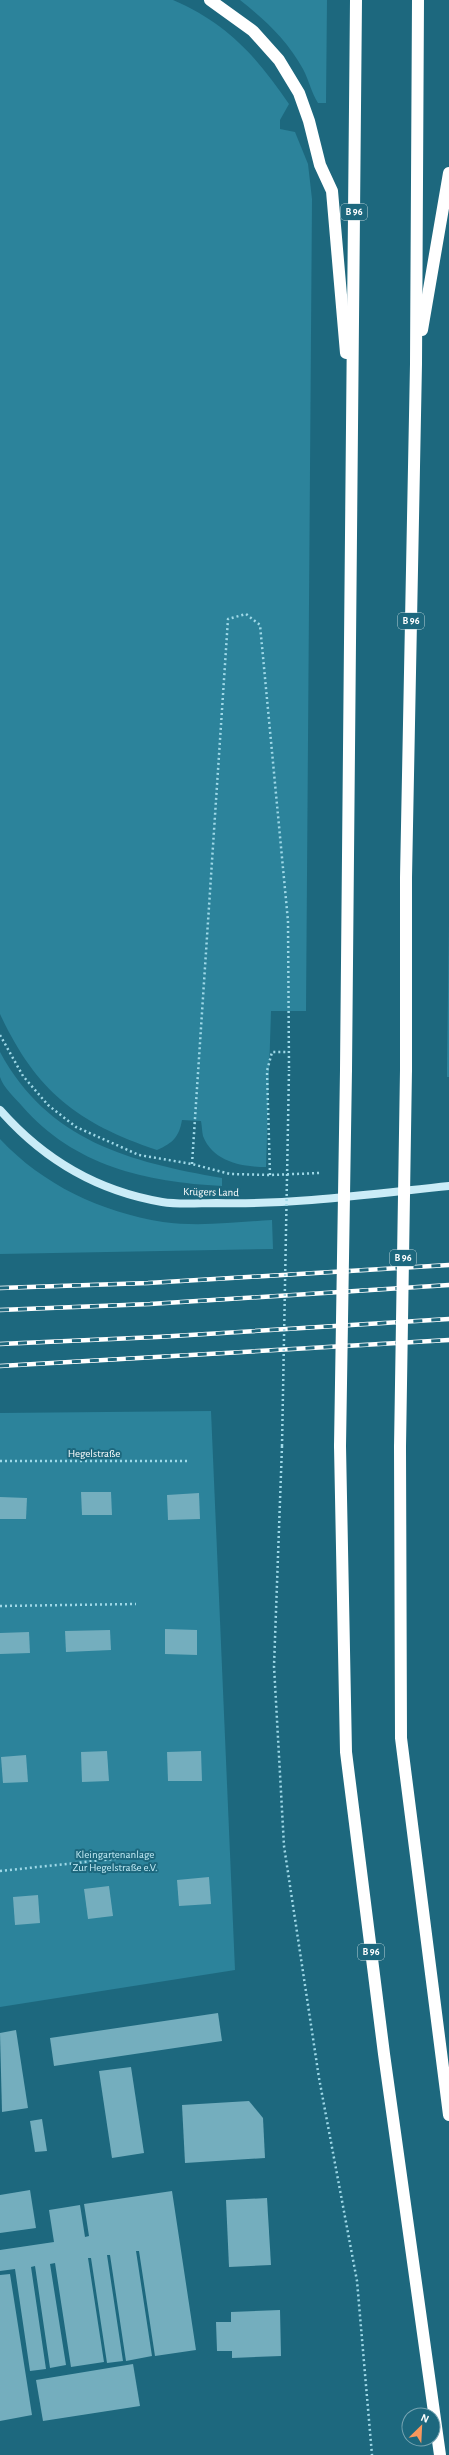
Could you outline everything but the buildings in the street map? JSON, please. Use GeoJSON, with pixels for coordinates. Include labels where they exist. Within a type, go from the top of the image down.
{"type":"FeatureCollection","features":[{"type":"Feature","properties":{"kind":"highway"},"geometry":{"type":"LineString","coordinates":[[210,0],[253,31],[279,60],[299,93],[309,121],[320,165],[332,191],[352,425]]}},
{"type":"Feature","properties":{"kind":"highway","name":"B 96"},"geometry":{"type":"LineString","coordinates":[[356,0],[346,1070],[340,1446],[346,1752],[384,2054],[440,2455]]}},
{"type":"Feature","properties":{"kind":"highway","name":"B 96"},"geometry":{"type":"LineString","coordinates":[[418,0],[416,364],[406,870],[406,1070],[400,1447],[401,1738],[449,2115]]}},
{"type":"Feature","properties":{"kind":"highway"},"geometry":{"type":"LineString","coordinates":[[416,364],[449,173]]}},
{"type":"Feature","properties":{"kind":"street","name":"Krügers Land"},"geometry":{"type":"LineString","coordinates":[[0,1110],[23,1136],[61,1164],[92,1181],[126,1194],[164,1202],[271,1204],[449,1186]]}},
{"type":"Feature","properties":{"kind":"path"},"geometry":{"type":"LineString","coordinates":[[192,1164],[228,619],[246,614],[260,625],[288,921],[289,1070],[282,1446],[274,1666],[284,1846],[319,2078],[357,2281],[372,2455]]}},
{"type":"Feature","properties":{"kind":"path"},"geometry":{"type":"LineString","coordinates":[[0,1035],[23,1076],[48,1105],[76,1127],[139,1155],[192,1164],[230,1174]]}},
{"type":"Feature","properties":{"kind":"path"},"geometry":{"type":"LineString","coordinates":[[270,1176],[268,1071],[272,1052],[288,1052]]}},
{"type":"Feature","properties":{"kind":"path","name":"Hegelstraße"},"geometry":{"type":"LineString","coordinates":[[0,1461],[188,1461]]}},
{"type":"Feature","properties":{"kind":"path"},"geometry":{"type":"LineString","coordinates":[[0,1606],[136,1604]]}},
{"type":"Feature","properties":{"kind":"path"},"geometry":{"type":"LineString","coordinates":[[0,1871],[142,1856]]}},
{"type":"Feature","properties":{"kind":"green space"},"geometry":{"type":"Polygon","coordinates":[[[0,0],[173,0],[192,9],[210,20],[239,43],[265,71],[277,87],[289,104],[280,120],[280,129],[295,132],[308,164],[312,199],[306,1011],[271,1011],[266,1167],[239,1164],[221,1157],[208,1145],[203,1136],[201,1121],[182,1120],[179,1131],[174,1139],[167,1145],[157,1150],[129,1140],[104,1128],[62,1101],[44,1084],[28,1064],[0,1014],[0,0]]]}},
{"type":"Feature","properties":{"kind":"green space"},"geometry":{"type":"Polygon","coordinates":[[[240,0],[327,0],[326,103],[318,103],[303,69],[283,40],[267,23],[240,0]]]}},
{"type":"Feature","properties":{"kind":"green space"},"geometry":{"type":"Polygon","coordinates":[[[449,921],[449,1077],[447,1077],[447,1070],[449,921]]]}},
{"type":"Feature","properties":{"kind":"green space"},"geometry":{"type":"Polygon","coordinates":[[[0,1052],[20,1082],[42,1107],[67,1127],[94,1142],[124,1155],[188,1172],[222,1178],[222,1186],[194,1184],[139,1175],[88,1157],[64,1143],[42,1126],[4,1085],[0,1077],[0,1052]]]}},
{"type":"Feature","properties":{"kind":"green space"},"geometry":{"type":"Polygon","coordinates":[[[0,1139],[35,1170],[54,1183],[74,1194],[117,1211],[163,1222],[190,1224],[218,1224],[272,1220],[273,1249],[0,1254],[0,1139]]]}},
{"type":"Feature","properties":{"kind":"green space","name":"Kleingartenanlage Zur Hegelstraße e.V."},"geometry":{"type":"Polygon","coordinates":[[[211,1411],[235,1970],[0,2007],[0,1413],[211,1411]]]}},
{"type":"Feature","properties":{"kind":"railway"},"geometry":{"type":"LineString","coordinates":[[0,1288],[148,1283],[449,1265]]}},
{"type":"Feature","properties":{"kind":"railway"},"geometry":{"type":"LineString","coordinates":[[0,1310],[150,1304],[449,1285]]}},
{"type":"Feature","properties":{"kind":"railway"},"geometry":{"type":"LineString","coordinates":[[0,1344],[157,1337],[449,1319]]}},
{"type":"Feature","properties":{"kind":"railway"},"geometry":{"type":"LineString","coordinates":[[0,1366],[449,1340]]}}]}
